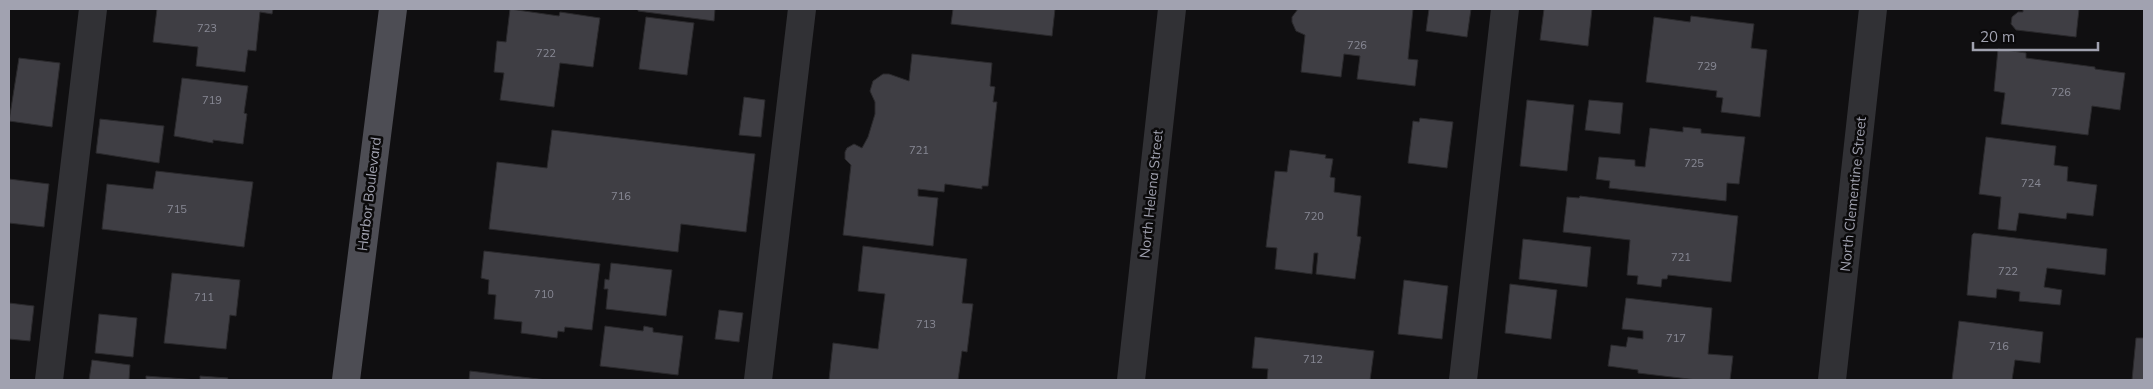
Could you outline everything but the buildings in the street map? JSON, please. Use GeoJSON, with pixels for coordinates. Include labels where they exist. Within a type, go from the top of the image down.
{"type":"FeatureCollection","features":[{"type":"Feature","properties":{"kind":"main road","name":"Harbor Boulevard"},"geometry":{"type":"LineString","coordinates":[[346,380],[393,9]]}},
{"type":"Feature","properties":{"kind":"street"},"geometry":{"type":"LineString","coordinates":[[49,380],[93,9]]}},
{"type":"Feature","properties":{"kind":"street"},"geometry":{"type":"LineString","coordinates":[[758,380],[802,9]]}},
{"type":"Feature","properties":{"kind":"street","name":"North Helena Street"},"geometry":{"type":"LineString","coordinates":[[1131,380],[1172,9]]}},
{"type":"Feature","properties":{"kind":"street"},"geometry":{"type":"LineString","coordinates":[[1464,380],[1505,9]]}},
{"type":"Feature","properties":{"kind":"street","name":"North Clementine Street"},"geometry":{"type":"LineString","coordinates":[[1832,380],[1873,9]]}}]}
